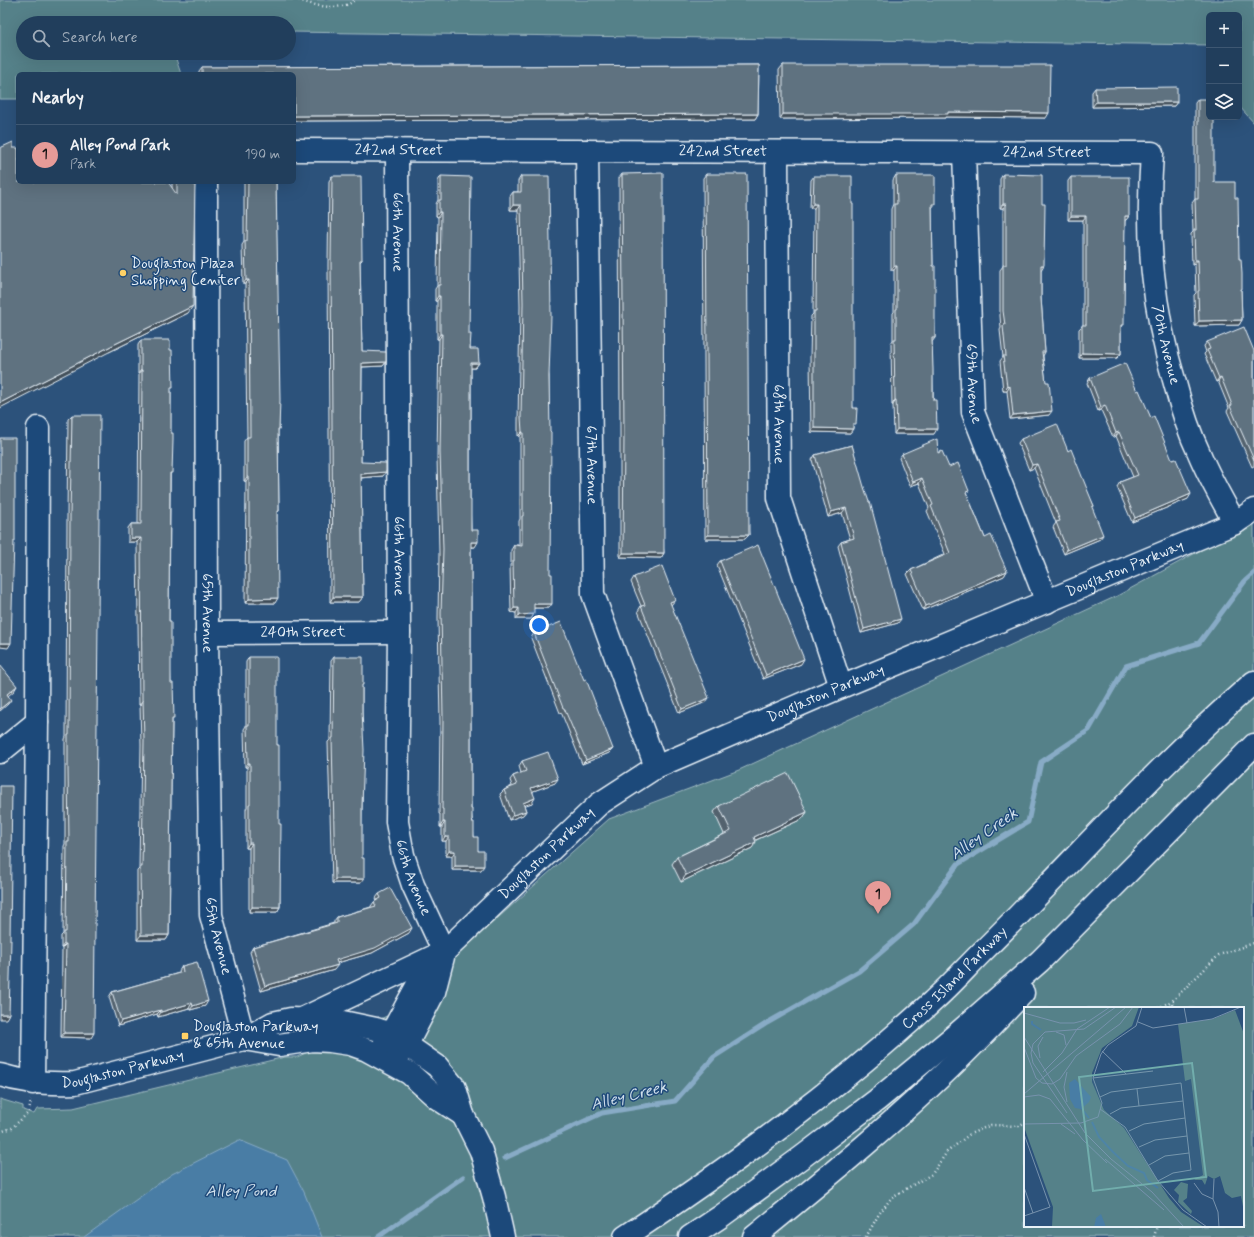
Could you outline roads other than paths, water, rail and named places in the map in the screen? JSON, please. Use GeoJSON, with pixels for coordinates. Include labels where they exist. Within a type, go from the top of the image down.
{"type":"FeatureCollection","features":[{"type":"Feature","properties":{"kind":"main road","name":"242nd Street"},"geometry":{"type":"LineString","coordinates":[[296,150],[1152,153]]}},
{"type":"Feature","properties":{"kind":"main road","name":"66th Avenue"},"geometry":{"type":"LineString","coordinates":[[397,150],[399,632],[397,822],[403,855],[413,885],[444,952]]}},
{"type":"Feature","properties":{"kind":"main road","name":"67th Avenue"},"geometry":{"type":"LineString","coordinates":[[587,151],[593,594],[656,767]]}},
{"type":"Feature","properties":{"kind":"main road","name":"68th Avenue"},"geometry":{"type":"LineString","coordinates":[[777,152],[779,498],[842,687]]}},
{"type":"Feature","properties":{"kind":"main road","name":"69th Avenue"},"geometry":{"type":"LineString","coordinates":[[964,152],[973,412],[1047,602]]}},
{"type":"Feature","properties":{"kind":"main road","name":"70th Avenue"},"geometry":{"type":"LineString","coordinates":[[1152,153],[1149,229],[1157,312],[1165,352],[1185,420],[1198,452],[1221,499],[1235,523]]}},
{"type":"Feature","properties":{"kind":"main road","name":"65th Avenue"},"geometry":{"type":"LineString","coordinates":[[206,184],[207,632],[211,915],[244,1039]]}},
{"type":"Feature","properties":{"kind":"main road"},"geometry":{"type":"LineString","coordinates":[[33,1083],[37,722],[38,428]]}},
{"type":"Feature","properties":{"kind":"main road","name":"Douglaston Parkway"},"geometry":{"type":"LineString","coordinates":[[301,1019],[444,952],[599,804],[656,767],[842,687],[1235,523],[1254,510]]}},
{"type":"Feature","properties":{"kind":"main road","name":"240th Street"},"geometry":{"type":"LineString","coordinates":[[207,632],[399,632]]}},
{"type":"Feature","properties":{"kind":"main road","name":"Cross Island Parkway"},"geometry":{"type":"LineString","coordinates":[[625,1237],[693,1191],[777,1130],[856,1068],[928,1006],[1009,926],[1157,773],[1254,682]]}},
{"type":"Feature","properties":{"kind":"main road"},"geometry":{"type":"LineString","coordinates":[[0,752],[37,722]]}},
{"type":"Feature","properties":{"kind":"main road"},"geometry":{"type":"LineString","coordinates":[[690,1237],[802,1158],[877,1100],[958,1034],[1040,961],[1254,745]]}},
{"type":"Feature","properties":{"kind":"main road"},"geometry":{"type":"LineString","coordinates":[[754,1237],[827,1177],[972,1047],[1048,967],[1185,814]]}},
{"type":"Feature","properties":{"kind":"main road"},"geometry":{"type":"LineString","coordinates":[[386,1059],[434,992],[444,952]]}},
{"type":"Feature","properties":{"kind":"main road","name":"Douglaston Parkway"},"geometry":{"type":"LineString","coordinates":[[0,1075],[33,1083],[75,1083],[244,1039],[273,1023],[291,1019],[338,1021],[376,1029],[399,1039],[437,1066],[455,1088],[463,1115],[481,1151],[503,1237]]}},
{"type":"Feature","properties":{"kind":"main road","name":"Douglaston Parkway"},"geometry":{"type":"LineString","coordinates":[[244,1039],[278,1045],[313,1040],[350,1044],[386,1059],[410,1073],[437,1098],[463,1115]]}},
{"type":"Feature","properties":{"kind":"main road"},"geometry":{"type":"LineString","coordinates":[[740,1237],[898,1113],[972,1047]]}},
{"type":"Feature","properties":{"kind":"water","name":"Alley Pond"},"geometry":{"type":"Polygon","coordinates":[[[239,1140],[287,1160],[304,1192],[322,1237],[84,1237],[172,1174],[239,1140]]]}},
{"type":"Feature","properties":{"kind":"waterway","name":"Alley Creek"},"geometry":{"type":"LineString","coordinates":[[505,1158],[602,1113],[675,1101],[714,1057],[767,1023],[859,971],[914,924],[958,864],[1028,822],[1041,762],[1089,730],[1126,666],[1199,643],[1245,581],[1254,573]]}},
{"type":"Feature","properties":{"kind":"waterway","name":"Alley Creek"},"geometry":{"type":"LineString","coordinates":[[378,1237],[463,1177]]}},
{"type":"Feature","properties":{"kind":"place","name":"Douglaston Plaza Shopping Center"},"geometry":{"type":"Point","coordinates":[123,273]}},
{"type":"Feature","properties":{"kind":"place","name":"Alley Pond Park"},"geometry":{"type":"Point","coordinates":[878,914]}},
{"type":"Feature","properties":{"kind":"place","name":"Douglaston Parkway & 65th Avenue"},"geometry":{"type":"Point","coordinates":[185,1036]}}]}
